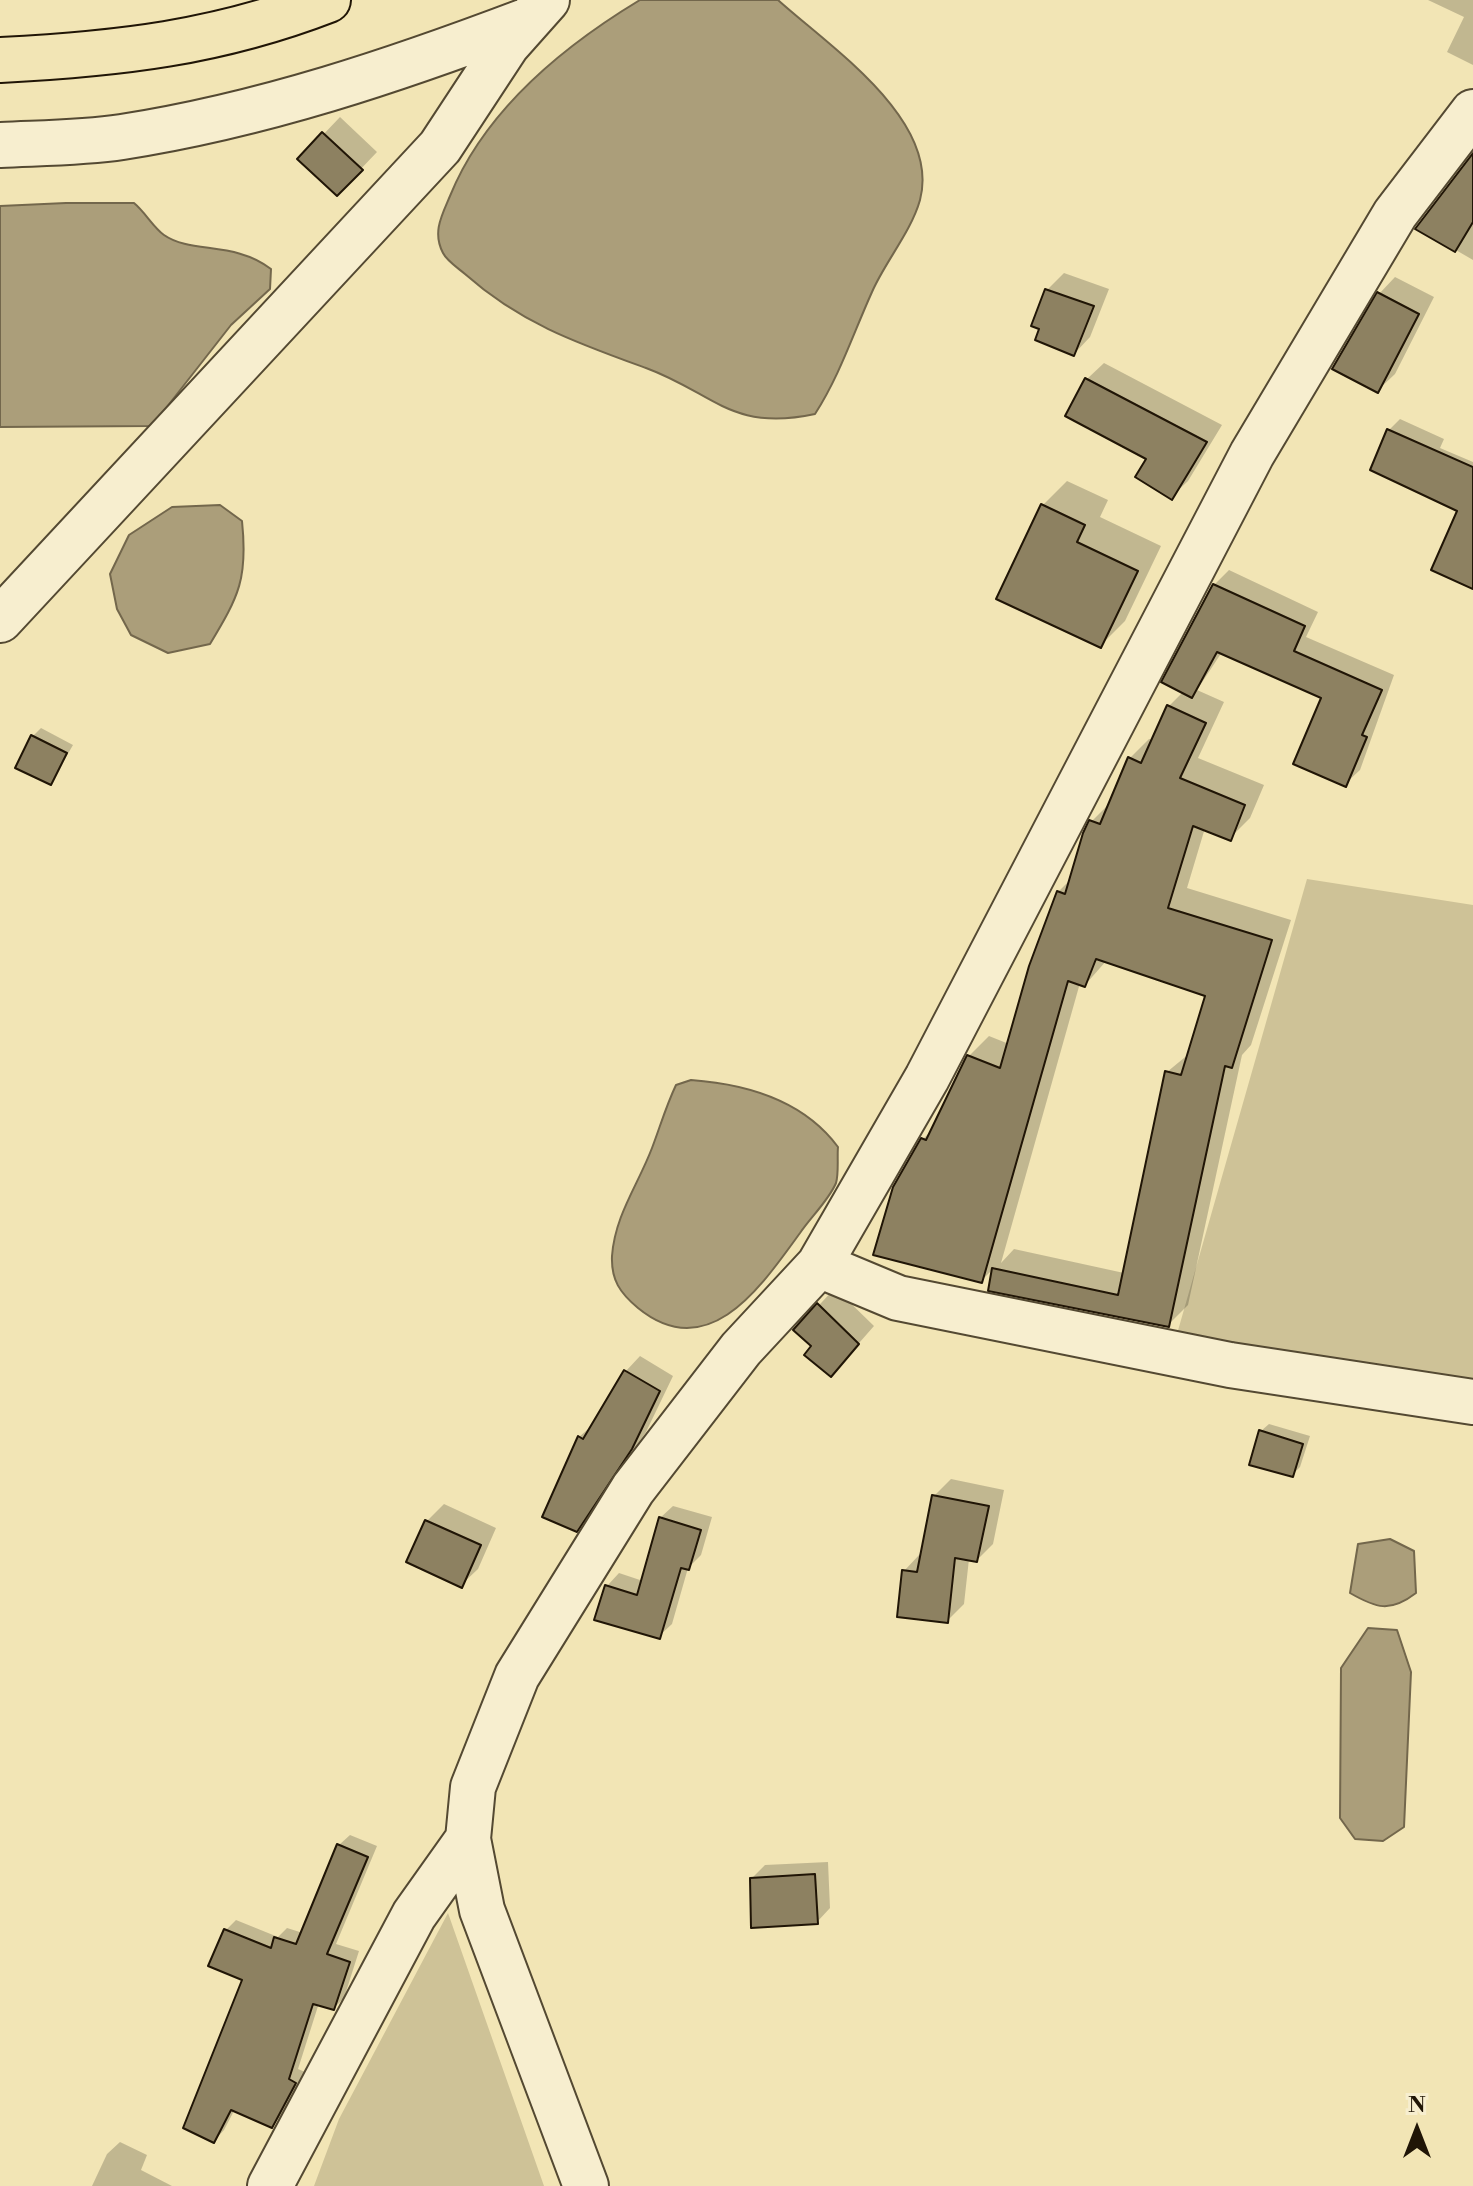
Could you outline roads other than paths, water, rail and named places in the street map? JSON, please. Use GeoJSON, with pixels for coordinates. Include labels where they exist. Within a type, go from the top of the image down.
{"type":"FeatureCollection","features":[{"type":"Feature","properties":{"kind":"main road"},"geometry":{"type":"LineString","coordinates":[[0,60],[95,55],[219,36],[328,0]]}},
{"type":"Feature","properties":{"kind":"street"},"geometry":{"type":"LineString","coordinates":[[0,145],[121,137],[293,101],[402,68],[538,10]]}},
{"type":"Feature","properties":{"kind":"street"},"geometry":{"type":"LineString","coordinates":[[0,620],[440,147],[507,45],[538,10]]}},
{"type":"Feature","properties":{"kind":"street"},"geometry":{"type":"LineString","coordinates":[[586,2186],[482,1910],[468,1839],[473,1787],[517,1676],[633,1489],[741,1349],[819,1265],[927,1078],[1252,454],[1395,214],[1473,112]]}},
{"type":"Feature","properties":{"kind":"street"},"geometry":{"type":"LineString","coordinates":[[819,1265],[898,1298],[1230,1365],[1473,1402]]}},
{"type":"Feature","properties":{"kind":"street"},"geometry":{"type":"LineString","coordinates":[[270,2186],[414,1915],[468,1839]]}}]}
